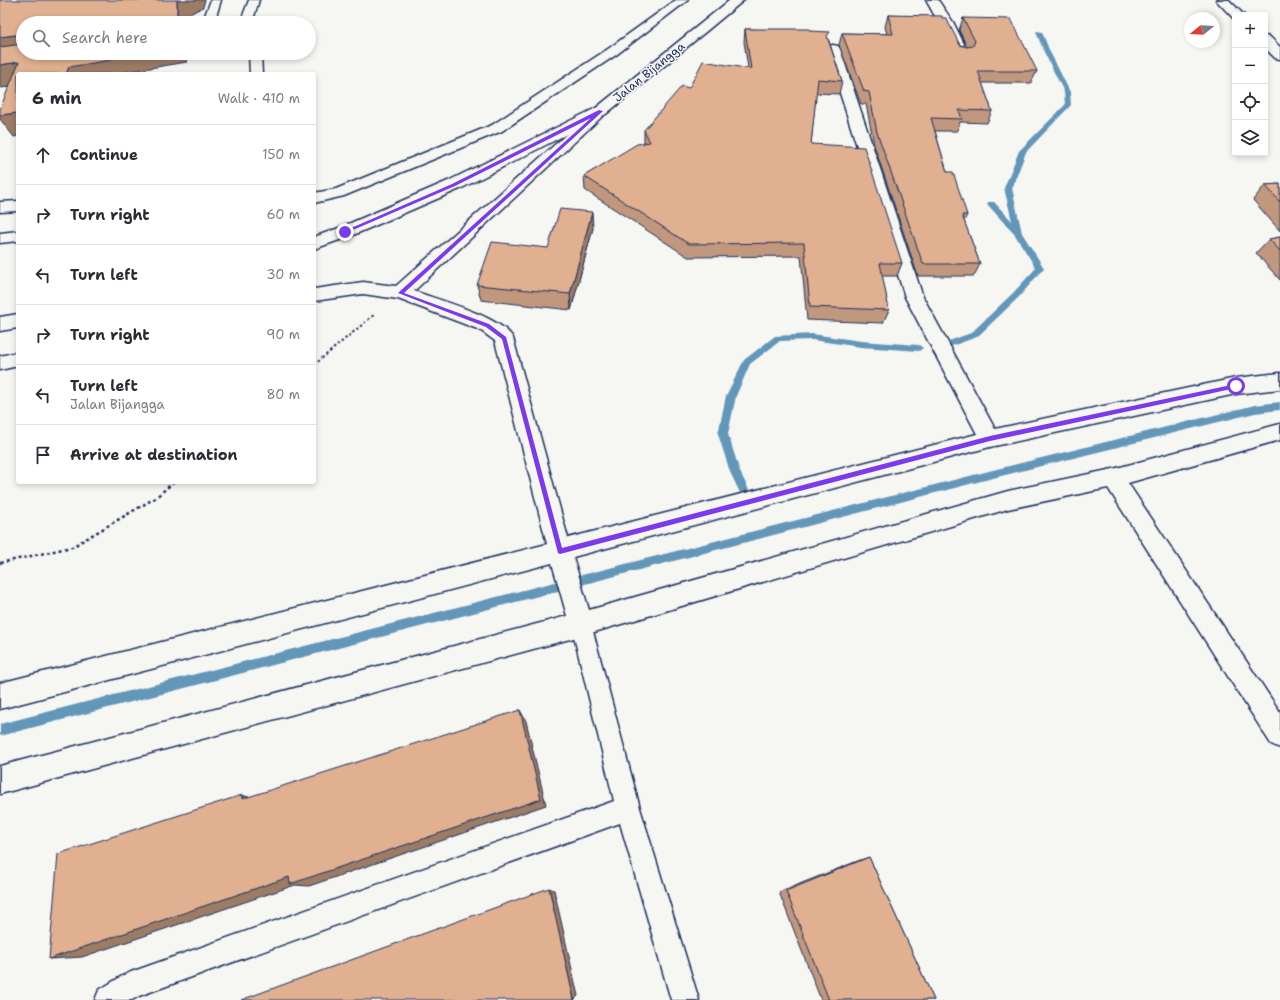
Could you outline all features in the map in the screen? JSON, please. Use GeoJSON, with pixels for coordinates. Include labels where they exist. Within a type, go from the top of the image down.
{"type":"FeatureCollection","features":[{"type":"Feature","properties":{"kind":"street","name":"Jalan Bijangga"},"geometry":{"type":"LineString","coordinates":[[316,242],[345,232],[454,185],[601,111],[738,0]]}},
{"type":"Feature","properties":{"kind":"street"},"geometry":{"type":"LineString","coordinates":[[932,0],[946,22],[962,54]]}},
{"type":"Feature","properties":{"kind":"street"},"geometry":{"type":"LineString","coordinates":[[1222,0],[1235,12]]}},
{"type":"Feature","properties":{"kind":"street"},"geometry":{"type":"LineString","coordinates":[[1268,43],[1280,55]]}},
{"type":"Feature","properties":{"kind":"street"},"geometry":{"type":"LineString","coordinates":[[833,49],[914,297],[990,439]]}},
{"type":"Feature","properties":{"kind":"street"},"geometry":{"type":"LineString","coordinates":[[400,293],[601,111]]}},
{"type":"Feature","properties":{"kind":"street"},"geometry":{"type":"LineString","coordinates":[[316,295],[363,288],[400,293],[488,325],[504,338],[562,560],[579,618]]}},
{"type":"Feature","properties":{"kind":"street"},"geometry":{"type":"LineString","coordinates":[[0,324],[16,321]]}},
{"type":"Feature","properties":{"kind":"street"},"geometry":{"type":"LineString","coordinates":[[0,363],[16,359]]}},
{"type":"Feature","properties":{"kind":"street"},"geometry":{"type":"LineString","coordinates":[[0,696],[562,560],[990,439],[1236,386],[1280,382]]}},
{"type":"Feature","properties":{"kind":"street"},"geometry":{"type":"LineString","coordinates":[[0,780],[1008,500],[1113,478],[1280,432]]}},
{"type":"Feature","properties":{"kind":"street"},"geometry":{"type":"LineString","coordinates":[[1113,478],[1280,735]]}},
{"type":"Feature","properties":{"kind":"lane"},"geometry":{"type":"LineString","coordinates":[[210,16],[216,0]]}},
{"type":"Feature","properties":{"kind":"lane"},"geometry":{"type":"LineString","coordinates":[[248,16],[254,0]]}},
{"type":"Feature","properties":{"kind":"lane"},"geometry":{"type":"LineString","coordinates":[[316,198],[339,193],[497,128],[612,52],[683,0]]}},
{"type":"Feature","properties":{"kind":"lane"},"geometry":{"type":"LineString","coordinates":[[255,60],[256,72]]}},
{"type":"Feature","properties":{"kind":"lane"},"geometry":{"type":"LineString","coordinates":[[0,207],[16,206]]}},
{"type":"Feature","properties":{"kind":"lane"},"geometry":{"type":"LineString","coordinates":[[0,238],[16,236]]}},
{"type":"Feature","properties":{"kind":"lane"},"geometry":{"type":"LineString","coordinates":[[579,618],[628,808],[685,1000]]}},
{"type":"Feature","properties":{"kind":"lane"},"geometry":{"type":"LineString","coordinates":[[109,1000],[130,985],[628,808]]}},
{"type":"Feature","properties":{"kind":"path"},"geometry":{"type":"LineString","coordinates":[[316,364],[400,293]]}},
{"type":"Feature","properties":{"kind":"path"},"geometry":{"type":"LineString","coordinates":[[0,563],[72,547],[155,498],[172,484]]}},
{"type":"Feature","properties":{"kind":"building"},"geometry":{"type":"Polygon","coordinates":[[[0,0],[177,0],[177,16],[16,16],[16,35],[0,37],[0,0]]]}},
{"type":"Feature","properties":{"kind":"building"},"geometry":{"type":"Polygon","coordinates":[[[888,15],[942,16],[942,18],[946,18],[960,45],[967,47],[973,46],[975,41],[963,18],[1011,19],[1037,71],[978,71],[992,111],[959,110],[962,119],[931,118],[947,172],[953,172],[967,215],[962,215],[980,264],[923,264],[877,132],[869,92],[864,91],[842,33],[893,34],[888,15]]]}},
{"type":"Feature","properties":{"kind":"building"},"geometry":{"type":"Polygon","coordinates":[[[745,29],[810,29],[810,31],[830,32],[827,36],[842,81],[818,79],[811,144],[864,147],[902,263],[880,263],[889,310],[810,307],[804,243],[689,244],[584,176],[637,144],[650,142],[644,130],[682,86],[689,88],[703,61],[751,69],[745,29]]]}},
{"type":"Feature","properties":{"kind":"building"},"geometry":{"type":"Polygon","coordinates":[[[16,45],[16,60],[111,60],[69,67],[67,72],[16,72],[16,113],[0,115],[0,109],[19,62],[0,65],[0,47],[16,45]]]}},
{"type":"Feature","properties":{"kind":"building"},"geometry":{"type":"Polygon","coordinates":[[[1280,184],[1280,202],[1265,185],[1280,184]]]}},
{"type":"Feature","properties":{"kind":"building"},"geometry":{"type":"Polygon","coordinates":[[[560,209],[592,212],[570,294],[477,285],[492,242],[548,248],[560,209]]]}},
{"type":"Feature","properties":{"kind":"building"},"geometry":{"type":"Polygon","coordinates":[[[1280,237],[1280,251],[1269,239],[1280,237]]]}},
{"type":"Feature","properties":{"kind":"building"},"geometry":{"type":"Polygon","coordinates":[[[520,710],[541,799],[290,884],[289,877],[49,959],[58,854],[242,795],[242,799],[520,710]]]}},
{"type":"Feature","properties":{"kind":"building"},"geometry":{"type":"Polygon","coordinates":[[[869,857],[934,1000],[829,1000],[786,891],[869,857]]]}},
{"type":"Feature","properties":{"kind":"building"},"geometry":{"type":"Polygon","coordinates":[[[549,888],[574,1000],[241,1000],[549,888]]]}},
{"type":"Feature","properties":{"kind":"waterway"},"geometry":{"type":"LineString","coordinates":[[1018,233],[1008,188],[1023,151],[1068,105],[1067,92],[1047,52],[1039,32]]}},
{"type":"Feature","properties":{"kind":"waterway"},"geometry":{"type":"LineString","coordinates":[[991,204],[1018,233]]}},
{"type":"Feature","properties":{"kind":"waterway"},"geometry":{"type":"LineString","coordinates":[[949,344],[974,335],[1016,295],[1040,268],[1018,233]]}},
{"type":"Feature","properties":{"kind":"waterway"},"geometry":{"type":"LineString","coordinates":[[745,492],[735,472],[723,434],[731,396],[747,362],[778,338],[812,337],[861,344],[919,348]]}},
{"type":"Feature","properties":{"kind":"waterway"},"geometry":{"type":"LineString","coordinates":[[0,730],[993,474],[1255,409],[1280,406]]}},
{"type":"Feature","properties":{"kind":"route"},"geometry":{"type":"LineString","coordinates":[[345,232],[454,185],[601,111],[400,293],[488,325],[504,338],[560,551],[990,439],[1236,386]]}}]}
